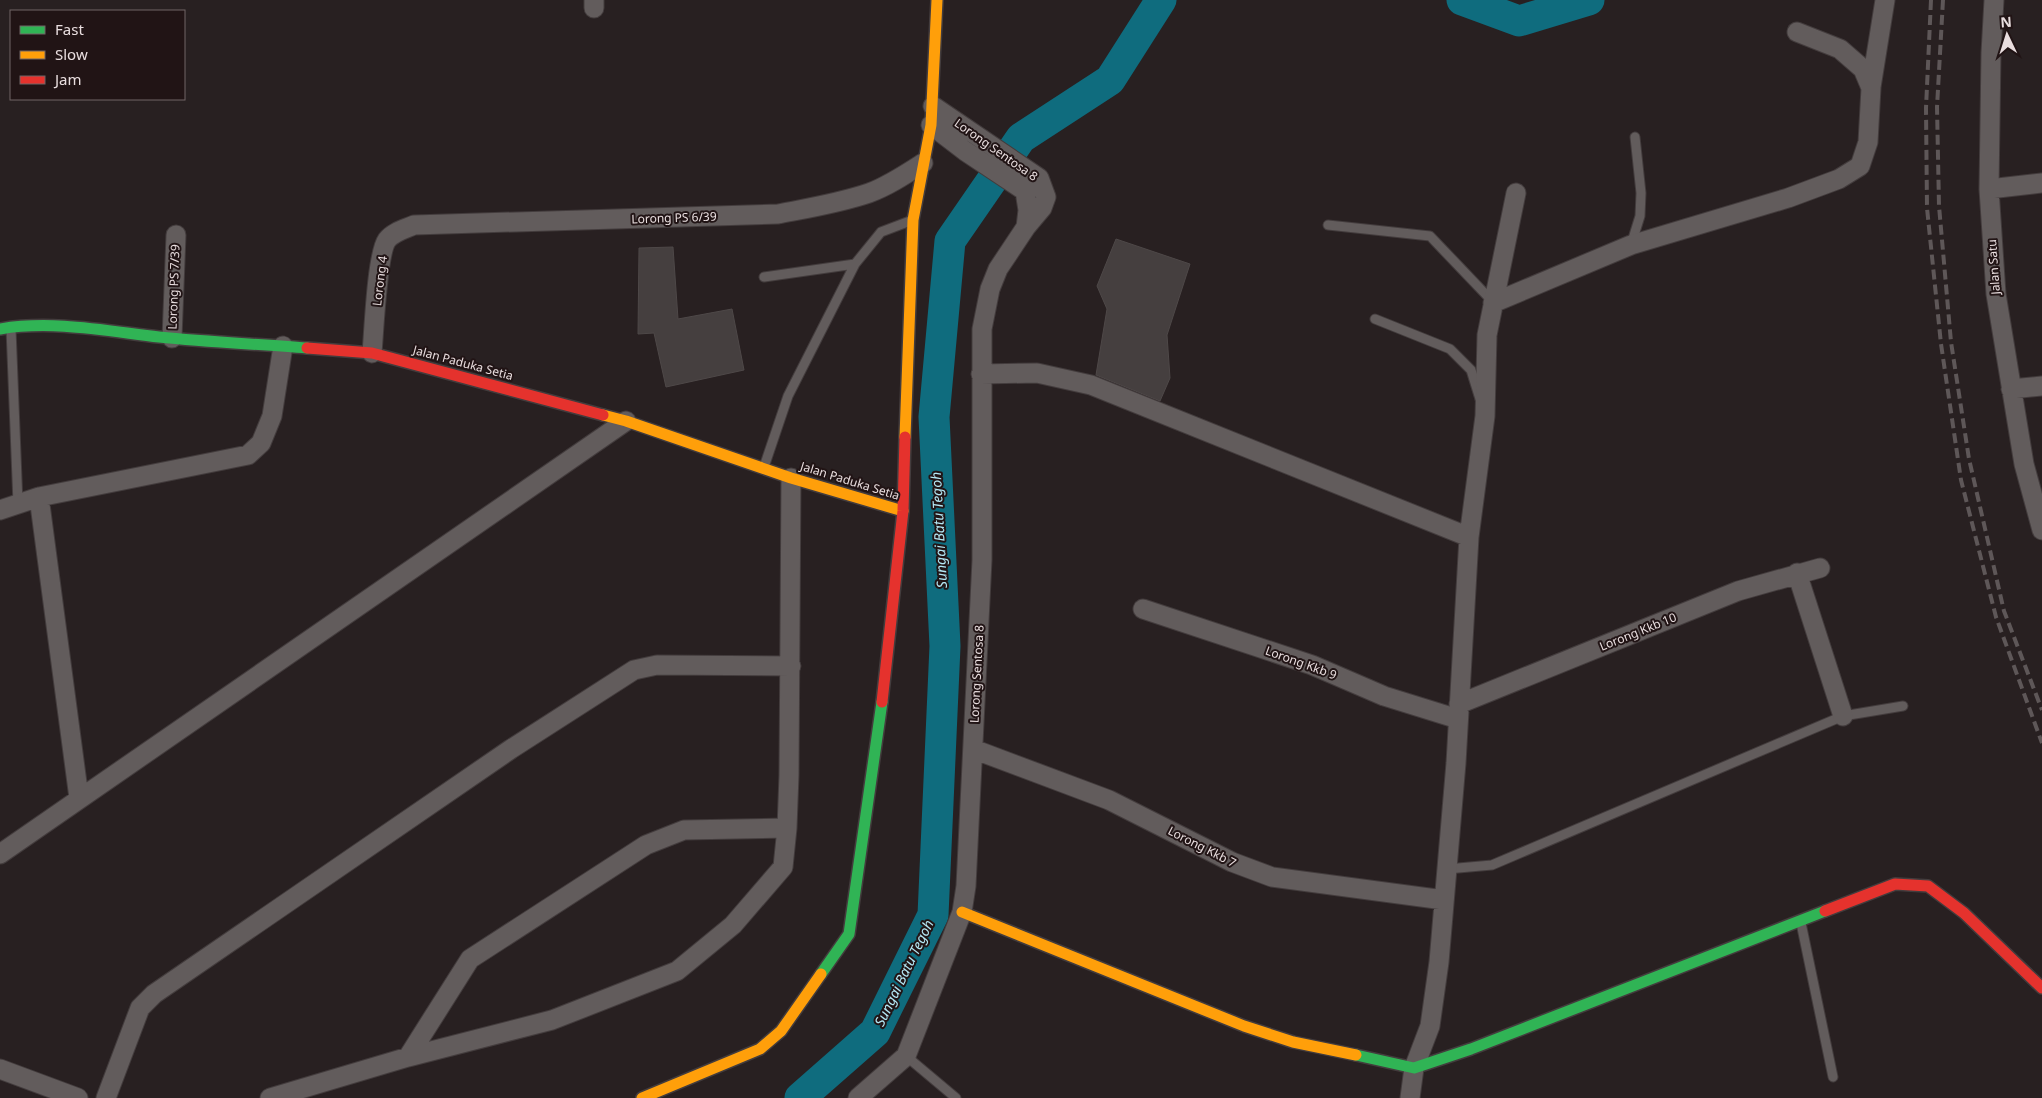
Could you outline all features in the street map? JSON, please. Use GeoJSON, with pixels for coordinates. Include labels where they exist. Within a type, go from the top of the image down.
{"type":"FeatureCollection","features":[{"type":"Feature","properties":{"kind":"street"},"geometry":{"type":"LineString","coordinates":[[642,1098],[760,1049],[781,1031],[849,934],[880,723],[902,511],[913,220],[931,125],[937,0]]}},
{"type":"Feature","properties":{"kind":"street"},"geometry":{"type":"LineString","coordinates":[[1493,303],[1631,245],[1788,198],[1839,179],[1860,166],[1868,142],[1871,88],[1885,0]]}},
{"type":"Feature","properties":{"kind":"street","name":"Jalan Satu"},"geometry":{"type":"LineString","coordinates":[[1994,0],[1988,189],[1996,294],[2024,464],[2042,530]]}},
{"type":"Feature","properties":{"kind":"street"},"geometry":{"type":"LineString","coordinates":[[1797,32],[1840,49],[1863,68],[1871,88]]}},
{"type":"Feature","properties":{"kind":"street","name":"Lorong Sentosa 8"},"geometry":{"type":"LineString","coordinates":[[858,1098],[906,1056],[962,912],[966,886],[982,560],[982,329],[990,289],[998,269],[1026,227],[1042,208],[1046,197],[1039,178],[933,106]]}},
{"type":"Feature","properties":{"kind":"street","name":"Lorong Sentosa 8"},"geometry":{"type":"LineString","coordinates":[[931,125],[965,151],[1024,191],[1028,210],[1026,227]]}},
{"type":"Feature","properties":{"kind":"street","name":"Lorong PS 6/39"},"geometry":{"type":"LineString","coordinates":[[414,224],[778,214],[837,202],[870,192],[896,180],[923,163]]}},
{"type":"Feature","properties":{"kind":"street"},"geometry":{"type":"LineString","coordinates":[[1988,189],[2042,183]]}},
{"type":"Feature","properties":{"kind":"street"},"geometry":{"type":"LineString","coordinates":[[1410,1098],[1414,1068],[1430,1026],[1439,962],[1456,763],[1469,538],[1485,416],[1487,335],[1516,193]]}},
{"type":"Feature","properties":{"kind":"street","name":"Lorong 4"},"geometry":{"type":"LineString","coordinates":[[372,353],[380,259],[386,242],[393,234],[414,224]]}},
{"type":"Feature","properties":{"kind":"street","name":"Lorong PS 7/39"},"geometry":{"type":"LineString","coordinates":[[172,338],[176,235]]}},
{"type":"Feature","properties":{"kind":"street","name":"Jalan Paduka Setia"},"geometry":{"type":"LineString","coordinates":[[6,328],[62,326],[172,338],[372,353],[626,421],[764,467],[791,478],[902,511]]}},
{"type":"Feature","properties":{"kind":"street"},"geometry":{"type":"LineString","coordinates":[[0,510],[39,497],[248,454],[261,443],[272,416],[283,346]]}},
{"type":"Feature","properties":{"kind":"street"},"geometry":{"type":"LineString","coordinates":[[981,374],[1037,373],[1092,385],[1469,538]]}},
{"type":"Feature","properties":{"kind":"street"},"geometry":{"type":"LineString","coordinates":[[2011,389],[2042,386]]}},
{"type":"Feature","properties":{"kind":"street"},"geometry":{"type":"LineString","coordinates":[[0,854],[626,421]]}},
{"type":"Feature","properties":{"kind":"street"},"geometry":{"type":"LineString","coordinates":[[270,1098],[408,1057],[552,1020],[677,971],[732,925],[783,867],[787,828],[791,666],[791,478]]}},
{"type":"Feature","properties":{"kind":"street"},"geometry":{"type":"LineString","coordinates":[[39,497],[79,798]]}},
{"type":"Feature","properties":{"kind":"street","name":"Lorong Kkb 10"},"geometry":{"type":"LineString","coordinates":[[1459,712],[1738,591],[1820,568]]}},
{"type":"Feature","properties":{"kind":"street"},"geometry":{"type":"LineString","coordinates":[[1798,573],[1843,716]]}},
{"type":"Feature","properties":{"kind":"street","name":"Lorong Kkb 9"},"geometry":{"type":"LineString","coordinates":[[1143,609],[1312,665],[1384,696],[1459,712]]}},
{"type":"Feature","properties":{"kind":"street"},"geometry":{"type":"LineString","coordinates":[[106,1098],[140,1008],[154,994],[511,749],[634,670],[657,665],[791,666]]}},
{"type":"Feature","properties":{"kind":"street","name":"Lorong Kkb 7"},"geometry":{"type":"LineString","coordinates":[[972,749],[1109,800],[1232,862],[1264,874],[1444,900]]}},
{"type":"Feature","properties":{"kind":"street"},"geometry":{"type":"LineString","coordinates":[[408,1057],[470,959],[646,845],[684,830],[787,828]]}},
{"type":"Feature","properties":{"kind":"street"},"geometry":{"type":"LineString","coordinates":[[962,912],[1244,1026],[1293,1042],[1414,1068],[1471,1049],[1895,884],[1928,886],[1964,913],[2042,988]]}},
{"type":"Feature","properties":{"kind":"street"},"geometry":{"type":"LineString","coordinates":[[0,1069],[78,1098]]}},
{"type":"Feature","properties":{"kind":"lane"},"geometry":{"type":"LineString","coordinates":[[1631,245],[1640,216],[1641,193],[1635,136]]}},
{"type":"Feature","properties":{"kind":"lane"},"geometry":{"type":"LineString","coordinates":[[764,467],[788,396],[855,264],[881,232],[913,220]]}},
{"type":"Feature","properties":{"kind":"lane"},"geometry":{"type":"LineString","coordinates":[[1328,225],[1430,236],[1493,303]]}},
{"type":"Feature","properties":{"kind":"lane"},"geometry":{"type":"LineString","coordinates":[[764,277],[855,264]]}},
{"type":"Feature","properties":{"kind":"lane"},"geometry":{"type":"LineString","coordinates":[[1375,319],[1450,349],[1471,370],[1485,416]]}},
{"type":"Feature","properties":{"kind":"lane"},"geometry":{"type":"LineString","coordinates":[[6,328],[18,504]]}},
{"type":"Feature","properties":{"kind":"lane"},"geometry":{"type":"LineString","coordinates":[[1447,868],[1492,865],[1843,716],[1903,706]]}},
{"type":"Feature","properties":{"kind":"lane"},"geometry":{"type":"LineString","coordinates":[[1801,921],[1833,1077]]}},
{"type":"Feature","properties":{"kind":"lane"},"geometry":{"type":"LineString","coordinates":[[906,1056],[956,1098]]}},
{"type":"Feature","properties":{"kind":"building"},"geometry":{"type":"Polygon","coordinates":[[[1116,239],[1190,264],[1167,335],[1170,378],[1160,401],[1096,375],[1107,309],[1097,286],[1116,239]]]}},
{"type":"Feature","properties":{"kind":"building"},"geometry":{"type":"Polygon","coordinates":[[[673,247],[678,319],[732,309],[744,370],[666,387],[654,333],[638,334],[639,248],[673,247]]]}},
{"type":"Feature","properties":{"kind":"waterway","name":"Sungai Batu Tegoh"},"geometry":{"type":"LineString","coordinates":[[800,1098],[875,1032],[933,915],[945,646],[934,417],[950,241],[1021,138],[1110,80],[1161,0]]}},
{"type":"Feature","properties":{"kind":"waterway","name":"Sungai Batu Tegoh"},"geometry":{"type":"LineString","coordinates":[[1462,0],[1519,21],[1589,0]]}},
{"type":"Feature","properties":{"kind":"railway"},"geometry":{"type":"LineString","coordinates":[[1931,0],[1926,108],[1927,208],[1941,344],[1961,480],[1996,617],[2042,743]]}},
{"type":"Feature","properties":{"kind":"railway"},"geometry":{"type":"LineString","coordinates":[[1943,0],[1937,107],[1939,206],[1951,342],[1969,459],[2004,611],[2042,710]]}},
{"type":"Feature","properties":{"kind":"traffic: fast"},"geometry":{"type":"LineString","coordinates":[[0,329],[59,326],[100,329],[177,339],[307,348]]}},
{"type":"Feature","properties":{"kind":"traffic: fast"},"geometry":{"type":"LineString","coordinates":[[821,974],[849,934],[882,702]]}},
{"type":"Feature","properties":{"kind":"traffic: fast"},"geometry":{"type":"LineString","coordinates":[[1356,1055],[1414,1068],[1471,1049],[1825,911]]}},
{"type":"Feature","properties":{"kind":"traffic: slow"},"geometry":{"type":"LineString","coordinates":[[905,437],[913,220],[931,125],[937,0]]}},
{"type":"Feature","properties":{"kind":"traffic: slow"},"geometry":{"type":"LineString","coordinates":[[603,415],[626,421],[791,478],[903,511]]}},
{"type":"Feature","properties":{"kind":"traffic: slow"},"geometry":{"type":"LineString","coordinates":[[962,912],[1244,1026],[1293,1042],[1356,1055]]}},
{"type":"Feature","properties":{"kind":"traffic: slow"},"geometry":{"type":"LineString","coordinates":[[642,1098],[760,1049],[781,1031],[821,974]]}},
{"type":"Feature","properties":{"kind":"traffic: jam"},"geometry":{"type":"LineString","coordinates":[[307,348],[372,353],[603,415]]}},
{"type":"Feature","properties":{"kind":"traffic: jam"},"geometry":{"type":"LineString","coordinates":[[882,702],[903,511],[905,437]]}},
{"type":"Feature","properties":{"kind":"traffic: jam"},"geometry":{"type":"LineString","coordinates":[[1825,911],[1895,884],[1928,886],[1964,913],[2042,988]]}}]}
